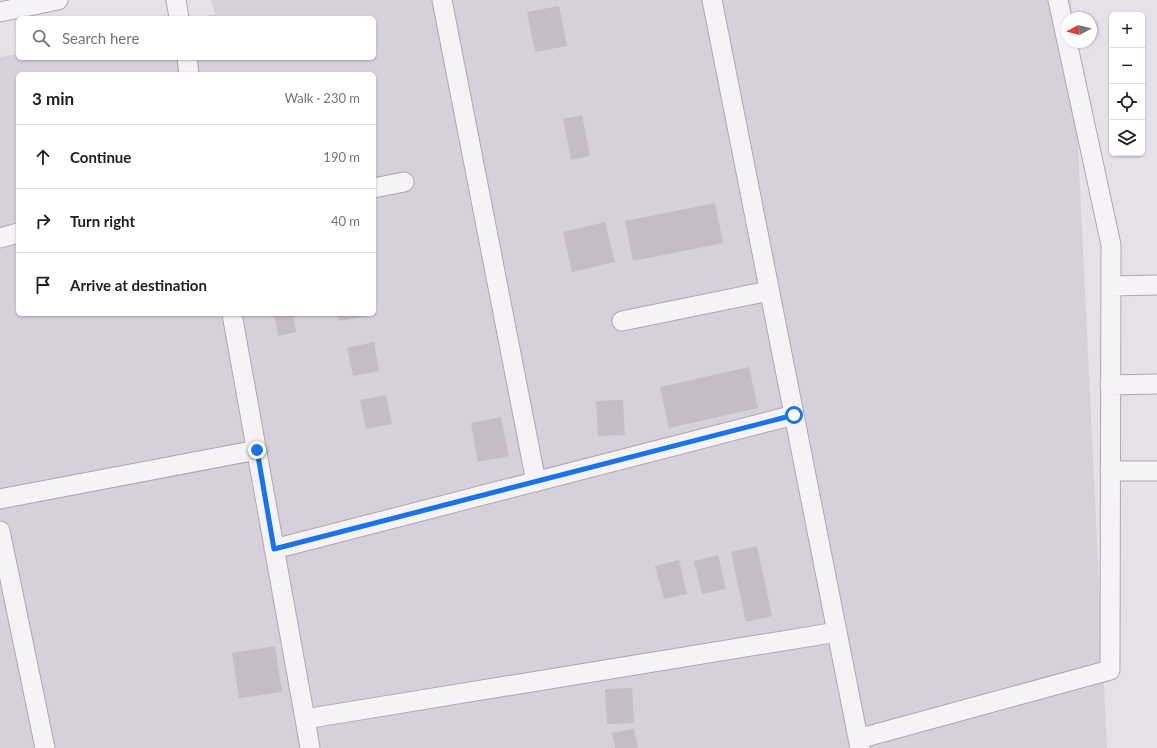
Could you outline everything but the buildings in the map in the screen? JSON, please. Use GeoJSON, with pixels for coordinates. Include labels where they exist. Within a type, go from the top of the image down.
{"type":"FeatureCollection","features":[{"type":"Feature","properties":{"kind":"street"},"geometry":{"type":"LineString","coordinates":[[0,12],[58,0]]}},
{"type":"Feature","properties":{"kind":"street"},"geometry":{"type":"LineString","coordinates":[[176,0],[180,16]]}},
{"type":"Feature","properties":{"kind":"street"},"geometry":{"type":"LineString","coordinates":[[442,0],[536,482]]}},
{"type":"Feature","properties":{"kind":"street"},"geometry":{"type":"LineString","coordinates":[[712,0],[859,744],[1110,670],[1111,245],[1058,0]]}},
{"type":"Feature","properties":{"kind":"street"},"geometry":{"type":"LineString","coordinates":[[187,60],[189,72]]}},
{"type":"Feature","properties":{"kind":"street"},"geometry":{"type":"LineString","coordinates":[[376,188],[404,182]]}},
{"type":"Feature","properties":{"kind":"street"},"geometry":{"type":"LineString","coordinates":[[0,238],[16,234]]}},
{"type":"Feature","properties":{"kind":"street"},"geometry":{"type":"LineString","coordinates":[[1111,286],[1157,285]]}},
{"type":"Feature","properties":{"kind":"street"},"geometry":{"type":"LineString","coordinates":[[622,321],[769,290]]}},
{"type":"Feature","properties":{"kind":"street"},"geometry":{"type":"LineString","coordinates":[[232,316],[310,748]]}},
{"type":"Feature","properties":{"kind":"street"},"geometry":{"type":"LineString","coordinates":[[1110,385],[1157,384]]}},
{"type":"Feature","properties":{"kind":"street"},"geometry":{"type":"LineString","coordinates":[[274,549],[794,415]]}},
{"type":"Feature","properties":{"kind":"street"},"geometry":{"type":"LineString","coordinates":[[0,499],[257,450]]}},
{"type":"Feature","properties":{"kind":"street"},"geometry":{"type":"LineString","coordinates":[[1110,471],[1157,471]]}},
{"type":"Feature","properties":{"kind":"street"},"geometry":{"type":"LineString","coordinates":[[0,531],[6,594],[45,748]]}},
{"type":"Feature","properties":{"kind":"street"},"geometry":{"type":"LineString","coordinates":[[305,719],[837,632]]}},
{"type":"Feature","properties":{"kind":"shaded area"},"geometry":{"type":"Polygon","coordinates":[[[211,0],[1071,0],[1072,12],[1061,12],[1061,48],[1073,48],[1107,748],[0,748],[0,57],[16,54],[16,60],[376,60],[376,16],[204,16],[215,14],[211,0]]]}},
{"type":"Feature","properties":{"kind":"route"},"geometry":{"type":"LineString","coordinates":[[257,450],[274,549],[794,415]]}}]}
